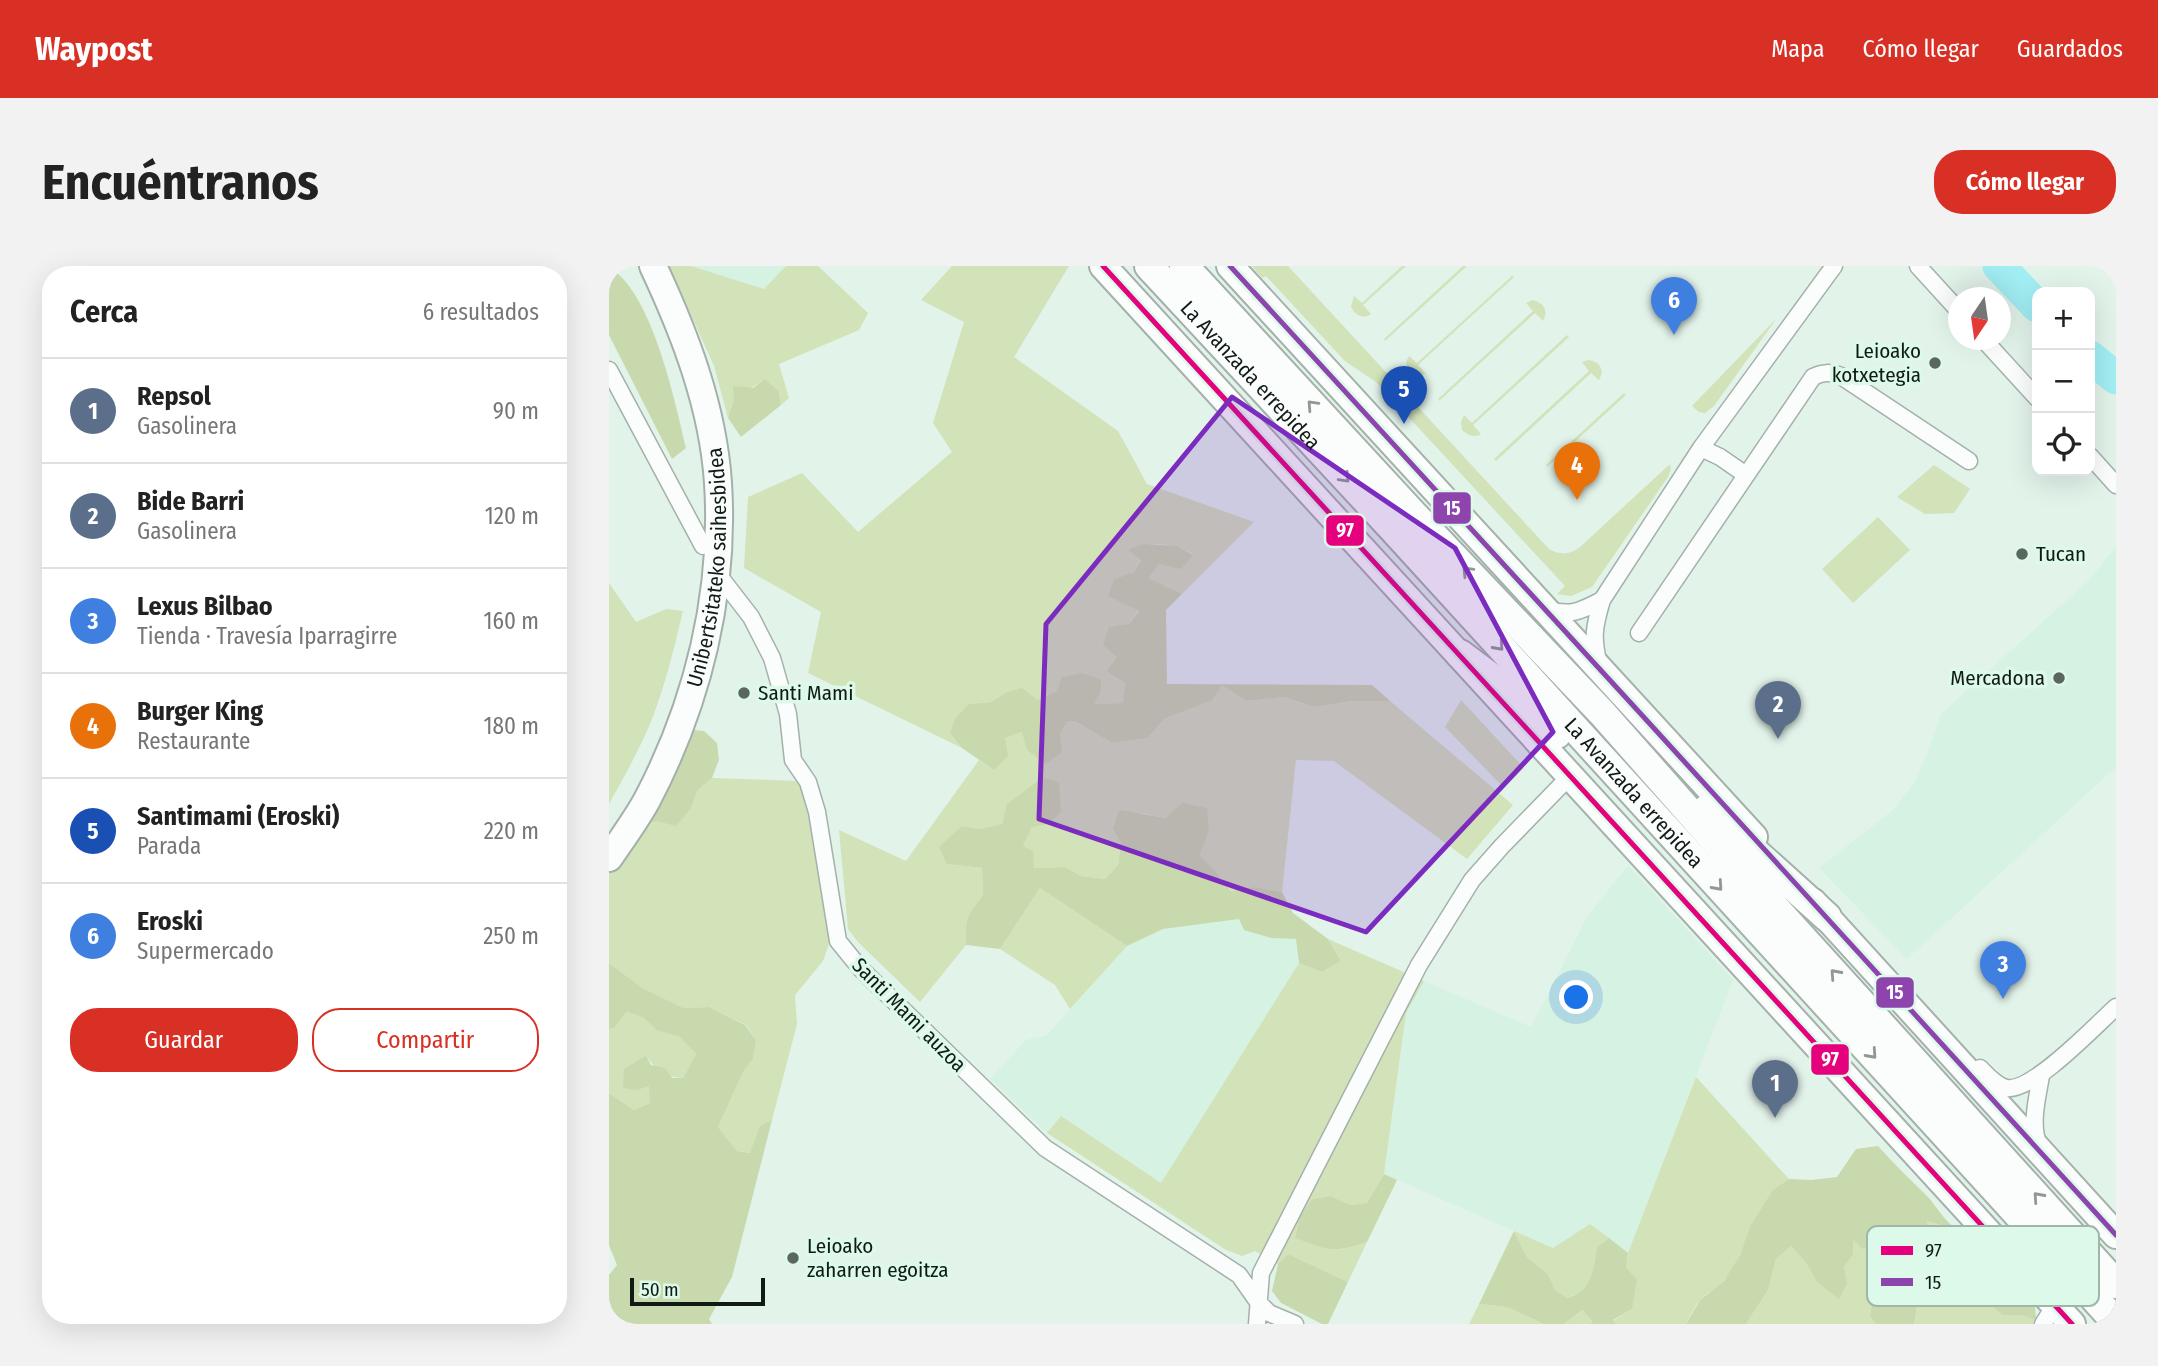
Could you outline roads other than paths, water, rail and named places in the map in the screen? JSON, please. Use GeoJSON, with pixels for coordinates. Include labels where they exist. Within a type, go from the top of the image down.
{"type":"FeatureCollection","features":[{"type":"Feature","properties":{"kind":"highway","name":"La Avanzada errepidea"},"geometry":{"type":"LineString","coordinates":[[1149,266],[2028,1226]]}},
{"type":"Feature","properties":{"kind":"highway","name":"La Avanzada errepidea"},"geometry":{"type":"LineString","coordinates":[[1184,266],[1413,514],[1602,713],[2063,1226]]}},
{"type":"Feature","properties":{"kind":"highway"},"geometry":{"type":"LineString","coordinates":[[1460,654],[1512,693],[1599,771],[1636,797]]}},
{"type":"Feature","properties":{"kind":"highway"},"geometry":{"type":"LineString","coordinates":[[1602,713],[1655,758],[1827,917]]}},
{"type":"Feature","properties":{"kind":"highway","name":"La Avanzada errepidea"},"geometry":{"type":"LineString","coordinates":[[2099,1265],[2116,1284]]}},
{"type":"Feature","properties":{"kind":"highway","name":"La Avanzada errepidea"},"geometry":{"type":"LineString","coordinates":[[2099,1303],[2116,1322]]}},
{"type":"Feature","properties":{"kind":"main road","name":"Unibertsitateko saihesbidea"},"geometry":{"type":"LineString","coordinates":[[609,830],[638,784],[663,732],[679,686],[699,589],[703,546],[698,440],[685,385],[661,317],[636,266]]}},
{"type":"Feature","properties":{"kind":"main road","name":"Unibertsitateko saihesbidea"},"geometry":{"type":"LineString","coordinates":[[609,858],[646,802],[672,748],[692,695],[708,630],[717,573],[718,482],[711,434],[697,374],[681,328],[653,266]]}},
{"type":"Feature","properties":{"kind":"main road"},"geometry":{"type":"LineString","coordinates":[[1104,266],[1571,775],[1975,1226]]}},
{"type":"Feature","properties":{"kind":"main road"},"geometry":{"type":"LineString","coordinates":[[1230,266],[2116,1236]]}},
{"type":"Feature","properties":{"kind":"street"},"geometry":{"type":"LineString","coordinates":[[1601,671],[1594,646],[1594,629],[1602,600],[1701,448],[1834,266]]}},
{"type":"Feature","properties":{"kind":"street"},"geometry":{"type":"LineString","coordinates":[[1917,266],[1948,300]]}},
{"type":"Feature","properties":{"kind":"street"},"geometry":{"type":"LineString","coordinates":[[1993,350],[2032,393]]}},
{"type":"Feature","properties":{"kind":"street"},"geometry":{"type":"LineString","coordinates":[[609,370],[703,546]]}},
{"type":"Feature","properties":{"kind":"street"},"geometry":{"type":"LineString","coordinates":[[1639,633],[1813,377],[1831,372],[1841,376],[1969,461]]}},
{"type":"Feature","properties":{"kind":"street"},"geometry":{"type":"LineString","coordinates":[[1701,448],[1746,475]]}},
{"type":"Feature","properties":{"kind":"street"},"geometry":{"type":"LineString","coordinates":[[2095,462],[2116,485]]}},
{"type":"Feature","properties":{"kind":"street","name":"Santi Mami auzoa"},"geometry":{"type":"LineString","coordinates":[[717,573],[751,617],[772,658],[788,714],[793,760],[808,782],[817,812],[838,942],[860,968],[1045,1148],[1239,1275],[1269,1313],[1295,1324]]}},
{"type":"Feature","properties":{"kind":"street"},"geometry":{"type":"LineString","coordinates":[[1544,608],[1564,614],[1576,613],[1602,600]]}},
{"type":"Feature","properties":{"kind":"street"},"geometry":{"type":"LineString","coordinates":[[1257,1324],[1261,1273],[1419,965],[1472,880],[1571,775]]}},
{"type":"Feature","properties":{"kind":"street"},"geometry":{"type":"LineString","coordinates":[[1886,982],[1999,1085],[2012,1088],[2041,1076],[2116,1007]]}},
{"type":"Feature","properties":{"kind":"street"},"geometry":{"type":"LineString","coordinates":[[2041,1076],[2035,1122],[2036,1138],[2044,1157]]}},
{"type":"Feature","properties":{"kind":"waterway"},"geometry":{"type":"LineString","coordinates":[[1999,266],[2032,301]]}},
{"type":"Feature","properties":{"kind":"waterway"},"geometry":{"type":"LineString","coordinates":[[2095,361],[2116,378]]}},
{"type":"Feature","properties":{"kind":"place","name":"Eroski"},"geometry":{"type":"Point","coordinates":[1674,335]}},
{"type":"Feature","properties":{"kind":"place","name":"Leioako kotxetegia"},"geometry":{"type":"Point","coordinates":[1935,363]}},
{"type":"Feature","properties":{"kind":"place","name":"Santimami (Eroski)"},"geometry":{"type":"Point","coordinates":[1404,424]}},
{"type":"Feature","properties":{"kind":"place","name":"Burger King"},"geometry":{"type":"Point","coordinates":[1577,500]}},
{"type":"Feature","properties":{"kind":"place","name":"Tucan"},"geometry":{"type":"Point","coordinates":[2022,554]}},
{"type":"Feature","properties":{"kind":"place","name":"Mercadona"},"geometry":{"type":"Point","coordinates":[2059,678]}},
{"type":"Feature","properties":{"kind":"place","name":"Santi Mami"},"geometry":{"type":"Point","coordinates":[744,693]}},
{"type":"Feature","properties":{"kind":"place","name":"Bide Barri"},"geometry":{"type":"Point","coordinates":[1778,739]}},
{"type":"Feature","properties":{"kind":"place","name":"Lexus Bilbao"},"geometry":{"type":"Point","coordinates":[2003,999]}},
{"type":"Feature","properties":{"kind":"place","name":"Repsol"},"geometry":{"type":"Point","coordinates":[1775,1118]}},
{"type":"Feature","properties":{"kind":"place","name":"Leioako zaharren egoitza"},"geometry":{"type":"Point","coordinates":[793,1258]}}]}
